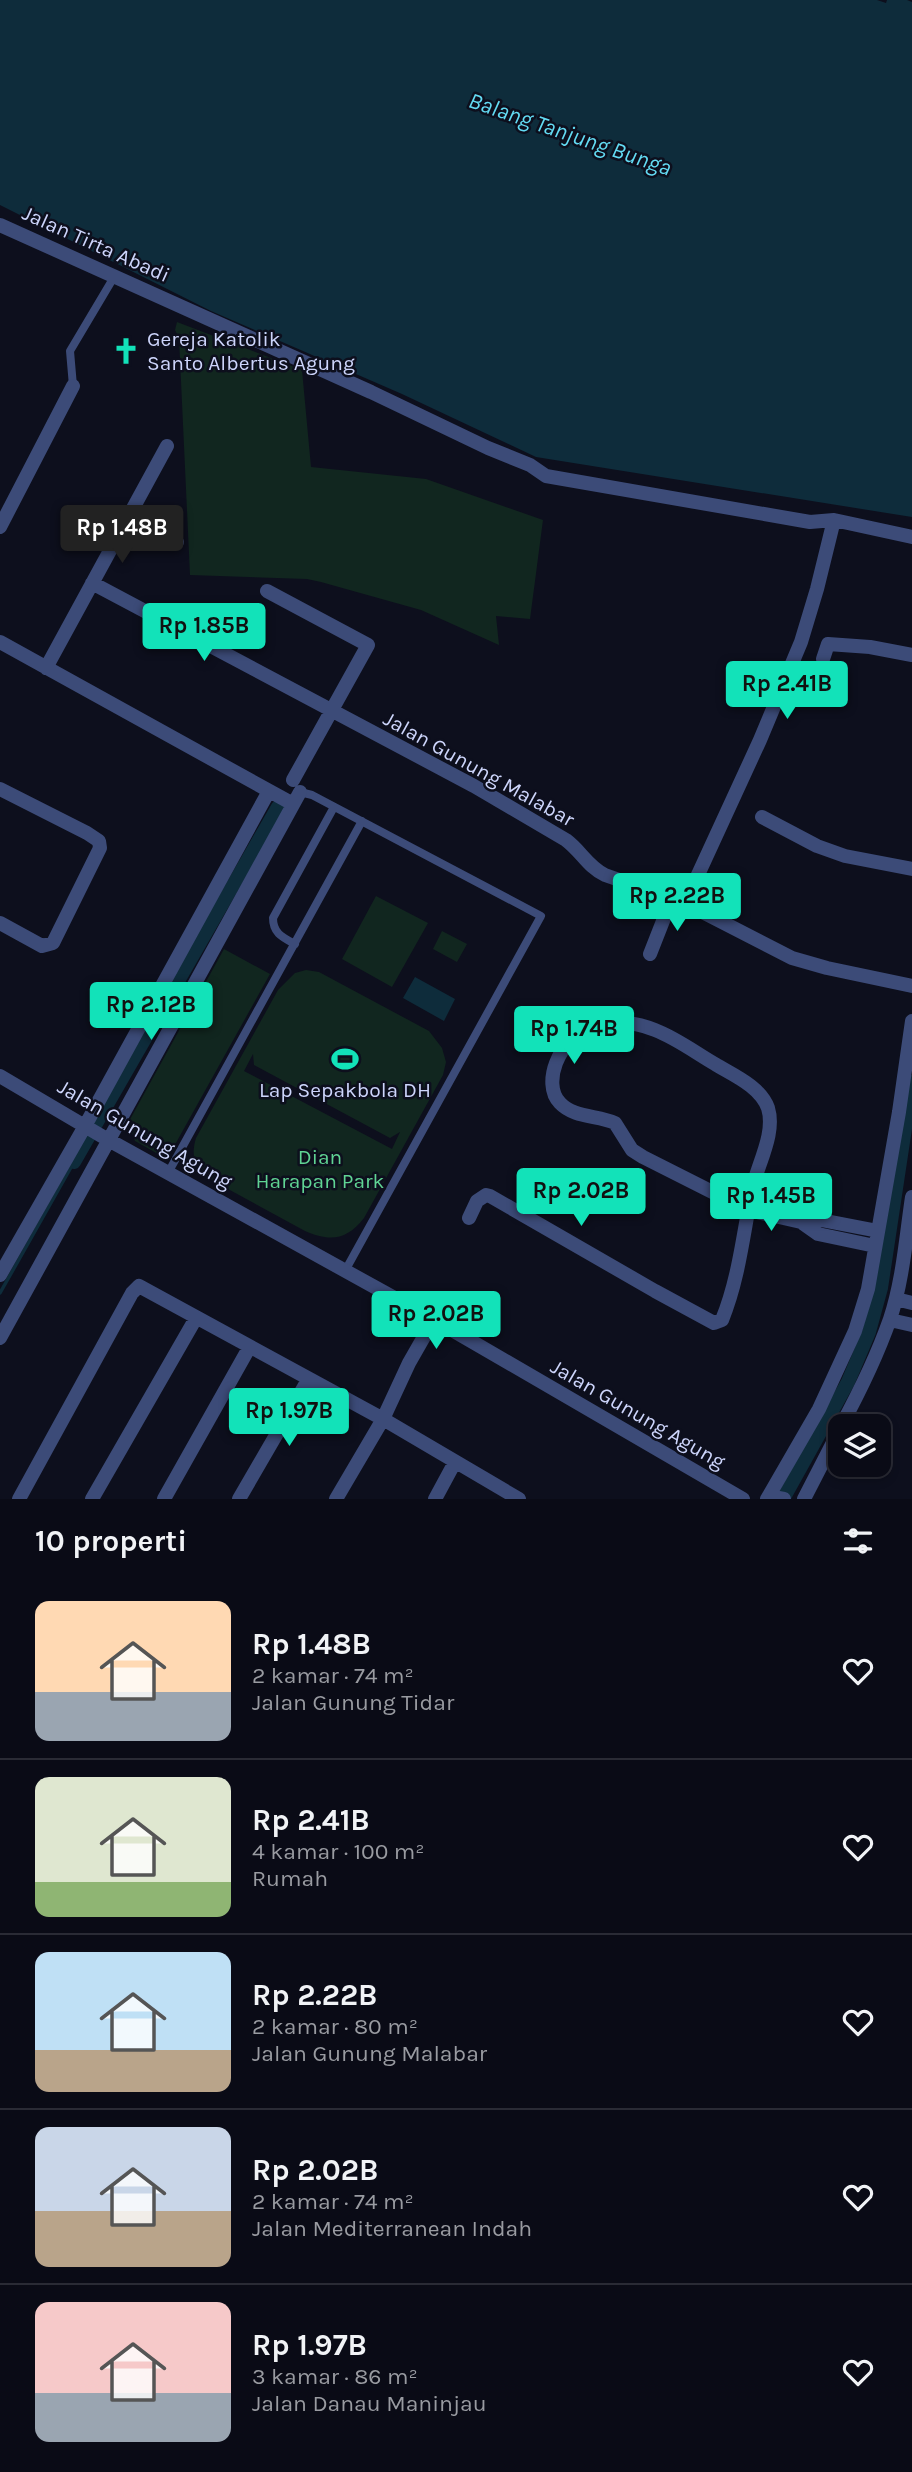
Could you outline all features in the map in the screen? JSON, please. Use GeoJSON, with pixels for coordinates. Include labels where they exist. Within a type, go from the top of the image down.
{"type":"FeatureCollection","features":[{"type":"Feature","properties":{"kind":"street","name":"Jalan Tirta Abadi"},"geometry":{"type":"LineString","coordinates":[[0,225],[530,465],[546,476],[810,522],[834,520],[912,537]]}},
{"type":"Feature","properties":{"kind":"street"},"geometry":{"type":"LineString","coordinates":[[0,527],[73,386]]}},
{"type":"Feature","properties":{"kind":"street"},"geometry":{"type":"LineString","coordinates":[[46,668],[167,446]]}},
{"type":"Feature","properties":{"kind":"street"},"geometry":{"type":"LineString","coordinates":[[130,514],[177,541]]}},
{"type":"Feature","properties":{"kind":"street"},"geometry":{"type":"LineString","coordinates":[[650,954],[760,740],[801,642],[834,520]]}},
{"type":"Feature","properties":{"kind":"street","name":"Jalan Gunung Malabar"},"geometry":{"type":"LineString","coordinates":[[92,583],[462,779],[573,845],[594,869],[679,900],[792,958],[912,986]]}},
{"type":"Feature","properties":{"kind":"street"},"geometry":{"type":"LineString","coordinates":[[0,1338],[296,792],[332,712],[368,645],[267,591]]}},
{"type":"Feature","properties":{"kind":"street"},"geometry":{"type":"LineString","coordinates":[[0,642],[269,791],[296,792]]}},
{"type":"Feature","properties":{"kind":"street"},"geometry":{"type":"LineString","coordinates":[[823,659],[828,644],[870,647],[912,655]]}},
{"type":"Feature","properties":{"kind":"street"},"geometry":{"type":"LineString","coordinates":[[0,789],[99,841],[99,852],[53,943],[42,946],[31,942],[0,923]]}},
{"type":"Feature","properties":{"kind":"street"},"geometry":{"type":"LineString","coordinates":[[0,1275],[87,1127],[269,791]]}},
{"type":"Feature","properties":{"kind":"street"},"geometry":{"type":"LineString","coordinates":[[762,817],[817,846],[845,856],[912,869]]}},
{"type":"Feature","properties":{"kind":"street"},"geometry":{"type":"LineString","coordinates":[[775,1498],[850,1343],[868,1289],[912,1021]]}},
{"type":"Feature","properties":{"kind":"street"},"geometry":{"type":"LineString","coordinates":[[468,1218],[480,1198],[490,1196],[656,1292],[712,1321],[719,1322],[738,1274],[748,1210],[755,1176],[768,1134],[769,1111],[766,1103],[748,1084],[663,1033],[620,1023],[606,1024],[575,1035],[559,1057],[554,1070],[552,1086],[560,1103],[568,1109],[615,1123],[626,1142],[643,1157],[748,1210],[801,1222],[818,1234],[876,1239]]}},
{"type":"Feature","properties":{"kind":"street","name":"Jalan Gunung Agung"},"geometry":{"type":"LineString","coordinates":[[0,1076],[106,1139],[345,1271],[743,1499]]}},
{"type":"Feature","properties":{"kind":"street"},"geometry":{"type":"LineString","coordinates":[[848,1414],[871,1370],[890,1320],[896,1299],[912,1197]]}},
{"type":"Feature","properties":{"kind":"street"},"geometry":{"type":"LineString","coordinates":[[19,1499],[135,1289],[142,1287],[383,1419],[518,1499]]}},
{"type":"Feature","properties":{"kind":"street"},"geometry":{"type":"LineString","coordinates":[[896,1299],[912,1303]]}},
{"type":"Feature","properties":{"kind":"street"},"geometry":{"type":"LineString","coordinates":[[92,1499],[196,1318]]}},
{"type":"Feature","properties":{"kind":"street"},"geometry":{"type":"LineString","coordinates":[[890,1320],[912,1325]]}},
{"type":"Feature","properties":{"kind":"street"},"geometry":{"type":"LineString","coordinates":[[337,1499],[383,1419],[409,1363],[433,1321]]}},
{"type":"Feature","properties":{"kind":"street"},"geometry":{"type":"LineString","coordinates":[[164,1499],[249,1348]]}},
{"type":"Feature","properties":{"kind":"street"},"geometry":{"type":"LineString","coordinates":[[239,1499],[308,1380]]}},
{"type":"Feature","properties":{"kind":"street"},"geometry":{"type":"LineString","coordinates":[[804,1499],[828,1452]]}},
{"type":"Feature","properties":{"kind":"street"},"geometry":{"type":"LineString","coordinates":[[435,1499],[455,1462]]}},
{"type":"Feature","properties":{"kind":"lane"},"geometry":{"type":"LineString","coordinates":[[73,386],[70,351],[114,277]]}},
{"type":"Feature","properties":{"kind":"lane"},"geometry":{"type":"LineString","coordinates":[[296,792],[362,821],[541,916],[345,1271]]}},
{"type":"Feature","properties":{"kind":"lane"},"geometry":{"type":"LineString","coordinates":[[295,944],[280,936],[274,927],[273,918],[334,807]]}},
{"type":"Feature","properties":{"kind":"lane"},"geometry":{"type":"LineString","coordinates":[[168,1173],[362,821]]}},
{"type":"Feature","properties":{"kind":"green space"},"geometry":{"type":"Polygon","coordinates":[[[177,322],[302,370],[311,467],[426,479],[543,520],[530,619],[496,616],[499,645],[421,610],[321,582],[307,579],[190,575],[179,338],[175,330],[177,322]]]}},
{"type":"Feature","properties":{"kind":"green space"},"geometry":{"type":"Polygon","coordinates":[[[376,896],[428,923],[392,987],[342,959],[376,896]]]}},
{"type":"Feature","properties":{"kind":"green space"},"geometry":{"type":"Polygon","coordinates":[[[442,931],[467,944],[457,962],[433,949],[442,931]]]}},
{"type":"Feature","properties":{"kind":"green space"},"geometry":{"type":"Polygon","coordinates":[[[224,949],[270,974],[167,1159],[135,1141],[128,1123],[224,949]]]}},
{"type":"Feature","properties":{"kind":"green space","name":"Dian Harapan Park"},"geometry":{"type":"Polygon","coordinates":[[[306,970],[319,972],[429,1031],[442,1048],[446,1062],[443,1075],[364,1218],[351,1231],[338,1237],[322,1237],[305,1231],[206,1177],[196,1164],[194,1155],[196,1138],[278,990],[295,973],[306,970]],[[253,1054],[244,1071],[392,1149],[400,1132],[390,1138],[254,1065],[253,1054]]]}},
{"type":"Feature","properties":{"kind":"water","name":"Balang Tanjung Bunga"},"geometry":{"type":"Polygon","coordinates":[[[0,0],[912,2],[912,517],[536,457],[402,394],[211,311],[0,205],[0,0]]]}},
{"type":"Feature","properties":{"kind":"water"},"geometry":{"type":"Polygon","coordinates":[[[415,977],[455,999],[444,1021],[403,998],[415,977]]]}},
{"type":"Feature","properties":{"kind":"waterway"},"geometry":{"type":"LineString","coordinates":[[74,1162],[278,807]]}},
{"type":"Feature","properties":{"kind":"waterway"},"geometry":{"type":"LineString","coordinates":[[783,1499],[848,1382],[869,1332],[881,1288],[912,1082]]}},
{"type":"Feature","properties":{"kind":"waterway"},"geometry":{"type":"LineString","coordinates":[[0,1293],[74,1162]]}},
{"type":"Feature","properties":{"kind":"place","name":"Gereja Katolik Santo Albertus Agung"},"geometry":{"type":"Point","coordinates":[126,351]}},
{"type":"Feature","properties":{"kind":"place","name":"Lap Sepakbola DH"},"geometry":{"type":"Point","coordinates":[345,1059]}}]}
